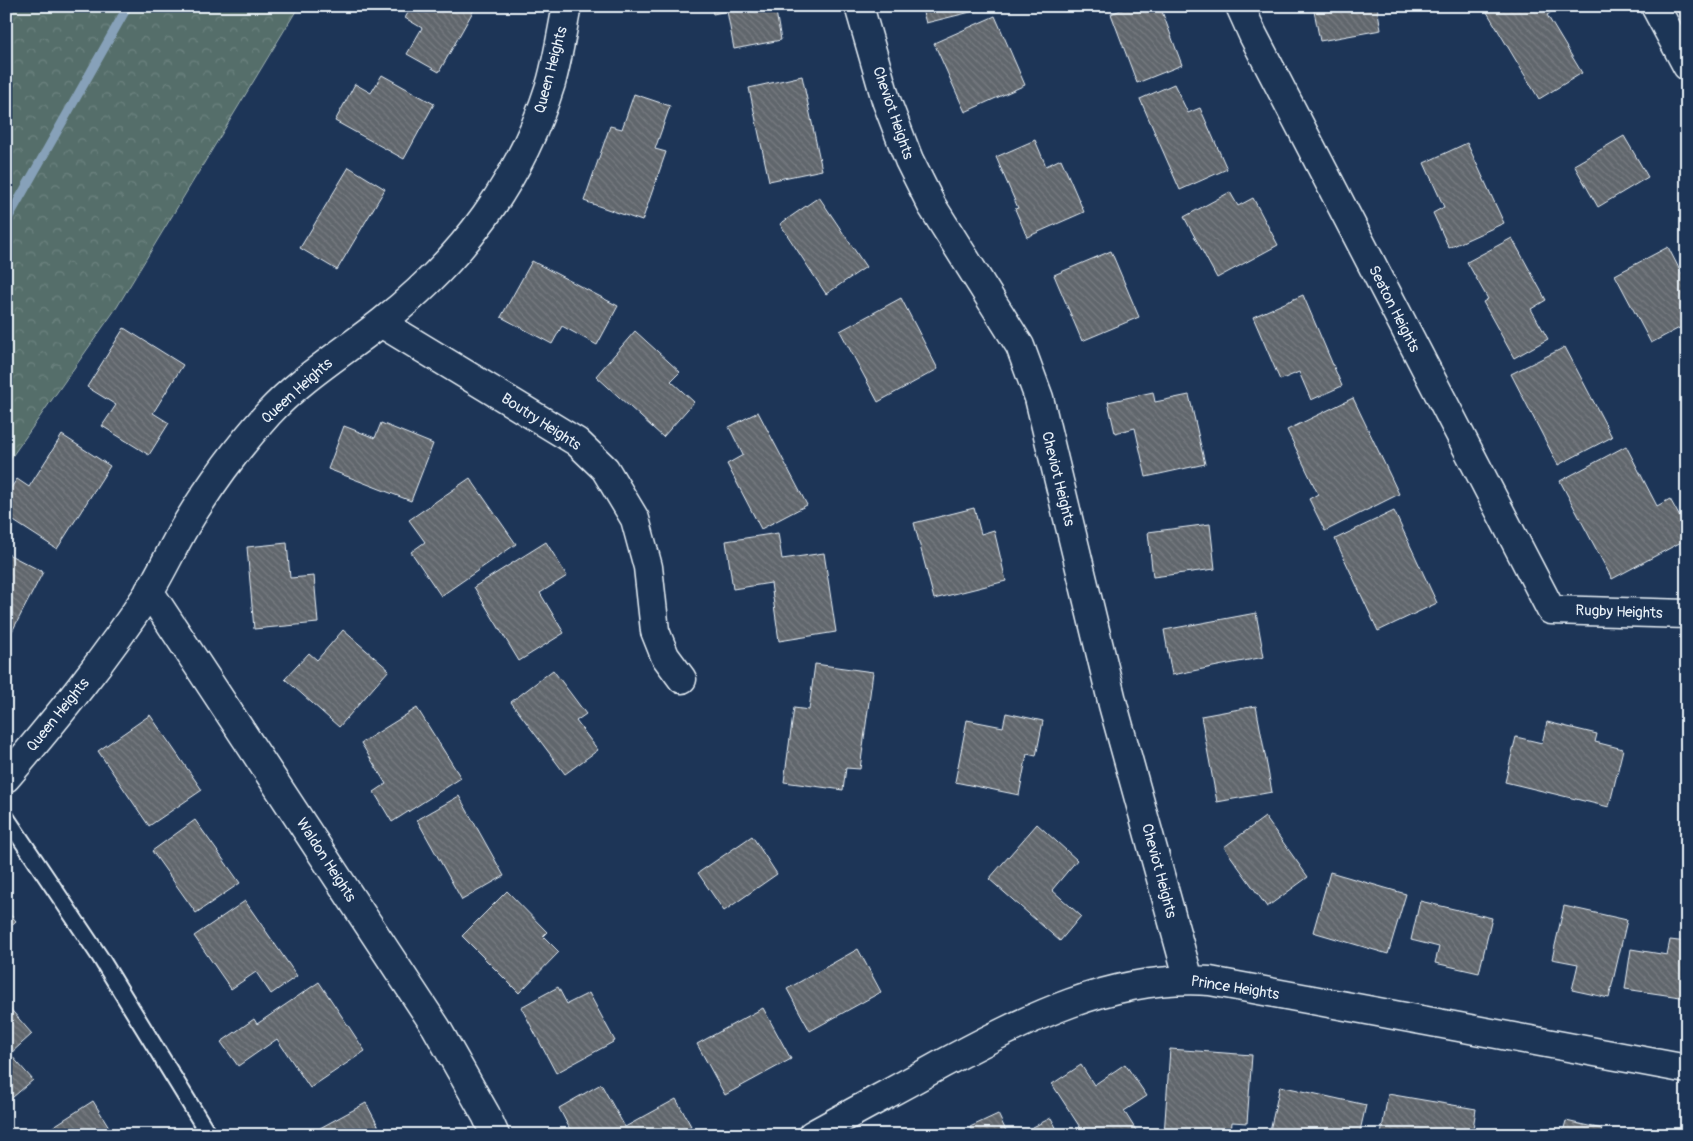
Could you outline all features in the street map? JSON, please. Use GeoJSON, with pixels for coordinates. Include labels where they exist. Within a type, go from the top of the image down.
{"type":"FeatureCollection","features":[{"type":"Feature","properties":{"kind":"street","name":"Queen Heights"},"geometry":{"type":"LineString","coordinates":[[6,778],[78,693],[149,591],[186,525],[221,473],[269,413],[326,363],[381,323],[427,285],[460,250],[490,211],[515,170],[536,126],[552,80],[567,6]]}},
{"type":"Feature","properties":{"kind":"street","name":"Cheviot Heights"},"geometry":{"type":"LineString","coordinates":[[858,6],[886,100],[909,160],[932,206],[1020,346],[1039,398],[1114,705],[1189,980]]}},
{"type":"Feature","properties":{"kind":"street","name":"Seaton Heights"},"geometry":{"type":"LineString","coordinates":[[1240,6],[1253,35],[1551,610]]}},
{"type":"Feature","properties":{"kind":"street"},"geometry":{"type":"LineString","coordinates":[[1655,6],[1687,66]]}},
{"type":"Feature","properties":{"kind":"street","name":"Boutry Heights"},"geometry":{"type":"LineString","coordinates":[[381,323],[577,442],[605,469],[635,519],[648,567],[655,630],[665,656],[682,679]]}},
{"type":"Feature","properties":{"kind":"street","name":"Waldon Heights"},"geometry":{"type":"LineString","coordinates":[[149,591],[436,1027],[486,1115],[495,1135]]}},
{"type":"Feature","properties":{"kind":"street","name":"Rugby Heights"},"geometry":{"type":"LineString","coordinates":[[1551,610],[1687,614]]}},
{"type":"Feature","properties":{"kind":"street","name":"Prince Heights"},"geometry":{"type":"LineString","coordinates":[[812,1135],[990,1039],[1072,1001],[1116,988],[1149,982],[1189,980],[1220,983],[1687,1069]]}},
{"type":"Feature","properties":{"kind":"lane"},"geometry":{"type":"LineString","coordinates":[[6,817],[100,958],[209,1135]]}},
{"type":"Feature","properties":{"kind":"green space"},"geometry":{"type":"Polygon","coordinates":[[[6,6],[299,6],[117,307],[6,465],[6,6]]]}},
{"type":"Feature","properties":{"kind":"building"},"geometry":{"type":"Polygon","coordinates":[[[412,6],[476,6],[439,72],[407,54],[422,28],[405,18],[412,6]]]}},
{"type":"Feature","properties":{"kind":"building"},"geometry":{"type":"Polygon","coordinates":[[[711,6],[775,6],[781,40],[734,49],[727,11],[713,14],[711,6]]]}},
{"type":"Feature","properties":{"kind":"building"},"geometry":{"type":"Polygon","coordinates":[[[921,6],[991,6],[991,7],[926,23],[921,6]]]}},
{"type":"Feature","properties":{"kind":"building"},"geometry":{"type":"Polygon","coordinates":[[[1130,6],[1160,6],[1182,65],[1137,83],[1111,14],[1130,6]]]}},
{"type":"Feature","properties":{"kind":"building"},"geometry":{"type":"Polygon","coordinates":[[[1313,6],[1377,6],[1381,30],[1320,41],[1313,6]]]}},
{"type":"Feature","properties":{"kind":"building"},"geometry":{"type":"Polygon","coordinates":[[[1560,6],[1547,15],[1582,73],[1539,99],[1484,7],[1560,6]]]}},
{"type":"Feature","properties":{"kind":"building"},"geometry":{"type":"Polygon","coordinates":[[[995,16],[1025,85],[965,112],[934,43],[995,16]]]}},
{"type":"Feature","properties":{"kind":"building"},"geometry":{"type":"Polygon","coordinates":[[[382,75],[434,104],[404,159],[335,121],[355,84],[371,93],[382,75]]]}},
{"type":"Feature","properties":{"kind":"building"},"geometry":{"type":"Polygon","coordinates":[[[802,76],[822,170],[769,181],[749,88],[802,76]]]}},
{"type":"Feature","properties":{"kind":"building"},"geometry":{"type":"Polygon","coordinates":[[[1174,84],[1188,113],[1200,108],[1227,169],[1180,190],[1140,99],[1174,84]]]}},
{"type":"Feature","properties":{"kind":"building"},"geometry":{"type":"Polygon","coordinates":[[[634,94],[670,106],[655,149],[666,152],[642,221],[584,201],[610,126],[622,129],[634,94]]]}},
{"type":"Feature","properties":{"kind":"building"},"geometry":{"type":"Polygon","coordinates":[[[1624,136],[1648,177],[1598,207],[1574,165],[1624,136]]]}},
{"type":"Feature","properties":{"kind":"building"},"geometry":{"type":"Polygon","coordinates":[[[1035,140],[1046,166],[1061,159],[1084,212],[1027,237],[1015,209],[1018,208],[996,157],[1035,140]]]}},
{"type":"Feature","properties":{"kind":"building"},"geometry":{"type":"Polygon","coordinates":[[[1467,143],[1504,223],[1449,248],[1433,213],[1444,207],[1424,163],[1467,143]]]}},
{"type":"Feature","properties":{"kind":"building"},"geometry":{"type":"Polygon","coordinates":[[[349,167],[385,189],[337,270],[300,248],[349,167]]]}},
{"type":"Feature","properties":{"kind":"building"},"geometry":{"type":"Polygon","coordinates":[[[1230,192],[1238,206],[1253,198],[1278,245],[1217,278],[1184,217],[1230,192]]]}},
{"type":"Feature","properties":{"kind":"building"},"geometry":{"type":"Polygon","coordinates":[[[819,197],[866,267],[826,294],[780,224],[819,197]]]}},
{"type":"Feature","properties":{"kind":"building"},"geometry":{"type":"Polygon","coordinates":[[[1512,238],[1546,300],[1531,309],[1548,339],[1514,358],[1483,302],[1488,299],[1467,262],[1512,238]]]}},
{"type":"Feature","properties":{"kind":"building"},"geometry":{"type":"Polygon","coordinates":[[[1668,247],[1687,284],[1687,324],[1651,343],[1615,275],[1668,247]]]}},
{"type":"Feature","properties":{"kind":"building"},"geometry":{"type":"Polygon","coordinates":[[[1111,251],[1139,317],[1082,341],[1054,275],[1111,251]]]}},
{"type":"Feature","properties":{"kind":"building"},"geometry":{"type":"Polygon","coordinates":[[[532,261],[618,306],[597,345],[562,326],[552,344],[501,317],[532,261]]]}},
{"type":"Feature","properties":{"kind":"building"},"geometry":{"type":"Polygon","coordinates":[[[1303,295],[1342,386],[1311,400],[1299,372],[1280,380],[1253,317],[1303,295]]]}},
{"type":"Feature","properties":{"kind":"building"},"geometry":{"type":"Polygon","coordinates":[[[901,298],[938,369],[878,402],[840,331],[901,298]]]}},
{"type":"Feature","properties":{"kind":"building"},"geometry":{"type":"Polygon","coordinates":[[[124,328],[183,365],[153,413],[169,423],[149,455],[102,426],[116,405],[87,387],[124,328]]]}},
{"type":"Feature","properties":{"kind":"building"},"geometry":{"type":"Polygon","coordinates":[[[635,331],[680,372],[671,381],[694,402],[663,437],[596,376],[635,331]]]}},
{"type":"Feature","properties":{"kind":"building"},"geometry":{"type":"Polygon","coordinates":[[[1565,347],[1612,437],[1558,465],[1511,374],[1565,347]]]}},
{"type":"Feature","properties":{"kind":"building"},"geometry":{"type":"Polygon","coordinates":[[[1153,392],[1155,402],[1189,395],[1205,464],[1146,477],[1135,428],[1115,433],[1108,402],[1153,392]]]}},
{"type":"Feature","properties":{"kind":"building"},"geometry":{"type":"Polygon","coordinates":[[[1353,398],[1399,494],[1325,531],[1309,499],[1318,494],[1287,430],[1353,398]]]}},
{"type":"Feature","properties":{"kind":"building"},"geometry":{"type":"Polygon","coordinates":[[[758,412],[807,505],[761,529],[727,464],[743,455],[729,427],[758,412]]]}},
{"type":"Feature","properties":{"kind":"building"},"geometry":{"type":"Polygon","coordinates":[[[381,423],[433,444],[411,501],[328,469],[344,426],[375,438],[381,423]]]}},
{"type":"Feature","properties":{"kind":"building"},"geometry":{"type":"Polygon","coordinates":[[[62,435],[110,466],[57,549],[6,516],[6,495],[17,479],[29,487],[62,435]]]}},
{"type":"Feature","properties":{"kind":"building"},"geometry":{"type":"Polygon","coordinates":[[[1626,446],[1657,506],[1670,499],[1687,530],[1687,539],[1612,579],[1560,481],[1626,446]]]}},
{"type":"Feature","properties":{"kind":"building"},"geometry":{"type":"Polygon","coordinates":[[[470,478],[516,544],[441,596],[411,552],[425,542],[409,520],[470,478]]]}},
{"type":"Feature","properties":{"kind":"building"},"geometry":{"type":"Polygon","coordinates":[[[974,508],[981,534],[994,530],[1006,581],[934,599],[914,523],[974,508]]]}},
{"type":"Feature","properties":{"kind":"building"},"geometry":{"type":"Polygon","coordinates":[[[1394,511],[1437,603],[1378,631],[1335,539],[1394,511]]]}},
{"type":"Feature","properties":{"kind":"building"},"geometry":{"type":"Polygon","coordinates":[[[1210,524],[1215,569],[1153,577],[1148,532],[1210,524]]]}},
{"type":"Feature","properties":{"kind":"building"},"geometry":{"type":"Polygon","coordinates":[[[778,533],[782,559],[824,553],[836,632],[779,641],[771,583],[733,589],[726,541],[778,533]]]}},
{"type":"Feature","properties":{"kind":"building"},"geometry":{"type":"Polygon","coordinates":[[[546,542],[567,576],[540,593],[564,633],[519,661],[474,587],[546,542]]]}},
{"type":"Feature","properties":{"kind":"building"},"geometry":{"type":"Polygon","coordinates":[[[287,543],[290,578],[314,576],[318,623],[254,629],[247,547],[287,543]]]}},
{"type":"Feature","properties":{"kind":"building"},"geometry":{"type":"Polygon","coordinates":[[[6,553],[43,572],[6,643],[6,553]]]}},
{"type":"Feature","properties":{"kind":"building"},"geometry":{"type":"Polygon","coordinates":[[[1256,613],[1264,657],[1172,675],[1164,630],[1256,613]]]}},
{"type":"Feature","properties":{"kind":"building"},"geometry":{"type":"Polygon","coordinates":[[[343,630],[389,670],[339,727],[285,679],[309,653],[317,660],[343,630]]]}},
{"type":"Feature","properties":{"kind":"building"},"geometry":{"type":"Polygon","coordinates":[[[815,664],[873,672],[860,769],[846,768],[843,790],[784,782],[794,708],[809,710],[815,664]]]}},
{"type":"Feature","properties":{"kind":"building"},"geometry":{"type":"Polygon","coordinates":[[[553,670],[586,714],[576,721],[598,750],[565,774],[511,702],[553,670]]]}},
{"type":"Feature","properties":{"kind":"building"},"geometry":{"type":"Polygon","coordinates":[[[1256,706],[1272,792],[1217,802],[1201,716],[1256,706]]]}},
{"type":"Feature","properties":{"kind":"building"},"geometry":{"type":"Polygon","coordinates":[[[417,708],[461,778],[392,822],[374,792],[386,784],[361,743],[417,708]]]}},
{"type":"Feature","properties":{"kind":"building"},"geometry":{"type":"Polygon","coordinates":[[[1006,713],[1043,721],[1036,756],[1027,754],[1019,795],[955,782],[967,720],[1003,727],[1006,713]]]}},
{"type":"Feature","properties":{"kind":"building"},"geometry":{"type":"Polygon","coordinates":[[[150,715],[202,790],[149,826],[98,751],[150,715]]]}},
{"type":"Feature","properties":{"kind":"building"},"geometry":{"type":"Polygon","coordinates":[[[1547,722],[1597,734],[1595,742],[1623,749],[1609,807],[1505,782],[1516,737],[1542,743],[1547,722]]]}},
{"type":"Feature","properties":{"kind":"building"},"geometry":{"type":"Polygon","coordinates":[[[459,796],[504,876],[462,900],[417,820],[459,796]]]}},
{"type":"Feature","properties":{"kind":"building"},"geometry":{"type":"Polygon","coordinates":[[[1265,817],[1308,877],[1267,907],[1224,847],[1265,817]]]}},
{"type":"Feature","properties":{"kind":"building"},"geometry":{"type":"Polygon","coordinates":[[[195,820],[240,883],[196,913],[152,851],[195,820]]]}},
{"type":"Feature","properties":{"kind":"building"},"geometry":{"type":"Polygon","coordinates":[[[1037,824],[1077,860],[1052,890],[1081,916],[1060,941],[989,879],[1037,824]]]}},
{"type":"Feature","properties":{"kind":"building"},"geometry":{"type":"Polygon","coordinates":[[[752,836],[777,874],[724,911],[698,873],[752,836]]]}},
{"type":"Feature","properties":{"kind":"building"},"geometry":{"type":"Polygon","coordinates":[[[1330,872],[1406,894],[1388,954],[1313,932],[1330,872]]]}},
{"type":"Feature","properties":{"kind":"building"},"geometry":{"type":"Polygon","coordinates":[[[507,891],[547,932],[543,936],[559,952],[519,993],[462,936],[507,891]]]}},
{"type":"Feature","properties":{"kind":"building"},"geometry":{"type":"Polygon","coordinates":[[[245,901],[297,976],[271,994],[256,972],[231,989],[194,936],[245,901]]]}},
{"type":"Feature","properties":{"kind":"building"},"geometry":{"type":"Polygon","coordinates":[[[1420,901],[1492,918],[1479,973],[1435,963],[1439,947],[1411,940],[1420,901]]]}},
{"type":"Feature","properties":{"kind":"building"},"geometry":{"type":"Polygon","coordinates":[[[1564,906],[1627,920],[1609,998],[1572,990],[1578,964],[1552,959],[1564,906]]]}},
{"type":"Feature","properties":{"kind":"building"},"geometry":{"type":"Polygon","coordinates":[[[6,910],[16,921],[6,930],[6,910]]]}},
{"type":"Feature","properties":{"kind":"building"},"geometry":{"type":"Polygon","coordinates":[[[1670,940],[1687,942],[1687,998],[1625,989],[1631,949],[1667,955],[1670,940]]]}},
{"type":"Feature","properties":{"kind":"building"},"geometry":{"type":"Polygon","coordinates":[[[858,949],[881,992],[810,1031],[787,989],[858,949]]]}},
{"type":"Feature","properties":{"kind":"building"},"geometry":{"type":"Polygon","coordinates":[[[319,982],[365,1051],[310,1088],[277,1039],[238,1066],[221,1042],[254,1019],[257,1024],[319,982]]]}},
{"type":"Feature","properties":{"kind":"building"},"geometry":{"type":"Polygon","coordinates":[[[558,987],[567,1004],[589,993],[615,1041],[556,1073],[521,1007],[558,987]]]}},
{"type":"Feature","properties":{"kind":"building"},"geometry":{"type":"Polygon","coordinates":[[[7,1005],[32,1034],[10,1054],[33,1080],[6,1103],[7,1005]]]}},
{"type":"Feature","properties":{"kind":"building"},"geometry":{"type":"Polygon","coordinates":[[[763,1008],[791,1059],[725,1095],[697,1044],[763,1008]]]}},
{"type":"Feature","properties":{"kind":"building"},"geometry":{"type":"Polygon","coordinates":[[[1170,1049],[1252,1055],[1247,1123],[1232,1122],[1231,1135],[1164,1135],[1170,1049]]]}},
{"type":"Feature","properties":{"kind":"building"},"geometry":{"type":"Polygon","coordinates":[[[1125,1064],[1147,1096],[1124,1111],[1139,1135],[1085,1135],[1052,1084],[1081,1065],[1094,1085],[1125,1064]]]}},
{"type":"Feature","properties":{"kind":"building"},"geometry":{"type":"Polygon","coordinates":[[[601,1084],[625,1127],[676,1099],[691,1126],[676,1135],[573,1135],[559,1108],[601,1084]]]}},
{"type":"Feature","properties":{"kind":"building"},"geometry":{"type":"Polygon","coordinates":[[[1280,1086],[1366,1105],[1359,1135],[1269,1135],[1280,1086]]]}},
{"type":"Feature","properties":{"kind":"building"},"geometry":{"type":"Polygon","coordinates":[[[1388,1094],[1476,1109],[1472,1135],[1381,1135],[1388,1094]]]}},
{"type":"Feature","properties":{"kind":"building"},"geometry":{"type":"Polygon","coordinates":[[[93,1101],[114,1135],[40,1135],[93,1101]]]}},
{"type":"Feature","properties":{"kind":"building"},"geometry":{"type":"Polygon","coordinates":[[[366,1103],[383,1135],[324,1135],[320,1128],[366,1103]]]}},
{"type":"Feature","properties":{"kind":"building"},"geometry":{"type":"Polygon","coordinates":[[[998,1114],[1008,1135],[974,1135],[970,1127],[998,1114]]]}},
{"type":"Feature","properties":{"kind":"building"},"geometry":{"type":"Polygon","coordinates":[[[1051,1118],[1060,1135],[1017,1135],[1051,1118]]]}},
{"type":"Feature","properties":{"kind":"building"},"geometry":{"type":"Polygon","coordinates":[[[1566,1121],[1602,1129],[1600,1135],[1562,1135],[1566,1121]]]}},
{"type":"Feature","properties":{"kind":"waterway"},"geometry":{"type":"LineString","coordinates":[[6,222],[128,6]]}}]}
